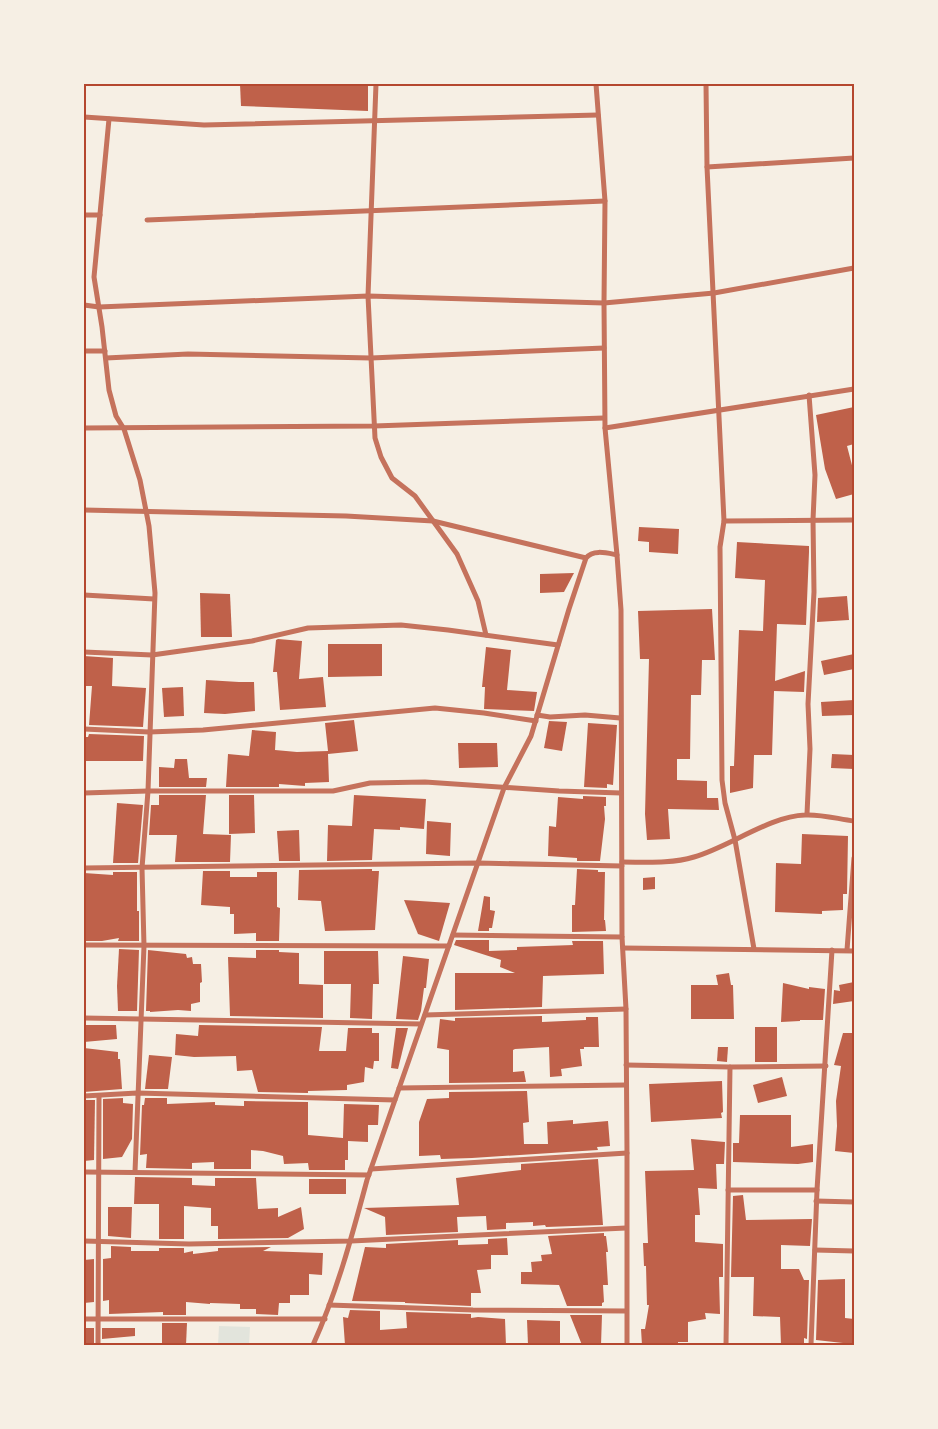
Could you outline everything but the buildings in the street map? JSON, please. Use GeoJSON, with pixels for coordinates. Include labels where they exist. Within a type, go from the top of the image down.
{"type":"FeatureCollection","features":[{"type":"Feature","properties":{"kind":"street"},"geometry":{"type":"LineString","coordinates":[[376,84],[368,296],[375,438],[380,457],[392,478],[415,496],[457,554],[478,601],[486,635]]}},
{"type":"Feature","properties":{"kind":"street"},"geometry":{"type":"LineString","coordinates":[[596,84],[605,201],[604,418],[621,610],[620,718],[622,937],[626,1009],[627,1345]]}},
{"type":"Feature","properties":{"kind":"street"},"geometry":{"type":"LineString","coordinates":[[706,84],[707,167],[724,521],[720,547],[722,780],[725,803],[735,840],[754,949]]}},
{"type":"Feature","properties":{"kind":"street"},"geometry":{"type":"LineString","coordinates":[[84,117],[204,125],[598,115]]}},
{"type":"Feature","properties":{"kind":"street"},"geometry":{"type":"LineString","coordinates":[[109,119],[94,277],[110,390],[116,416],[124,429],[133,456],[146,511],[155,593],[148,791],[142,868],[144,946],[135,1172]]}},
{"type":"Feature","properties":{"kind":"street"},"geometry":{"type":"LineString","coordinates":[[707,167],[854,158]]}},
{"type":"Feature","properties":{"kind":"street"},"geometry":{"type":"LineString","coordinates":[[147,220],[605,201]]}},
{"type":"Feature","properties":{"kind":"street"},"geometry":{"type":"LineString","coordinates":[[84,215],[100,215]]}},
{"type":"Feature","properties":{"kind":"street"},"geometry":{"type":"LineString","coordinates":[[84,305],[99,307],[368,296],[604,303],[714,293],[854,268]]}},
{"type":"Feature","properties":{"kind":"street"},"geometry":{"type":"LineString","coordinates":[[106,358],[188,354],[371,358],[604,348]]}},
{"type":"Feature","properties":{"kind":"street"},"geometry":{"type":"LineString","coordinates":[[84,351],[105,350]]}},
{"type":"Feature","properties":{"kind":"street"},"geometry":{"type":"LineString","coordinates":[[605,428],[854,389]]}},
{"type":"Feature","properties":{"kind":"street"},"geometry":{"type":"LineString","coordinates":[[807,814],[810,748],[808,704],[814,592],[813,520],[816,475],[809,395]]}},
{"type":"Feature","properties":{"kind":"street"},"geometry":{"type":"LineString","coordinates":[[84,428],[374,426],[604,418]]}},
{"type":"Feature","properties":{"kind":"street"},"geometry":{"type":"LineString","coordinates":[[84,510],[346,516],[433,521],[586,558]]}},
{"type":"Feature","properties":{"kind":"street"},"geometry":{"type":"LineString","coordinates":[[724,521],[854,520]]}},
{"type":"Feature","properties":{"kind":"street"},"geometry":{"type":"LineString","coordinates":[[313,1345],[325,1319],[351,1241],[370,1172],[504,788],[531,736],[586,558],[595,552],[617,554]]}},
{"type":"Feature","properties":{"kind":"street"},"geometry":{"type":"LineString","coordinates":[[84,595],[154,599]]}},
{"type":"Feature","properties":{"kind":"street"},"geometry":{"type":"LineString","coordinates":[[84,652],[152,655],[252,641],[308,628],[401,626],[558,645]]}},
{"type":"Feature","properties":{"kind":"street"},"geometry":{"type":"LineString","coordinates":[[84,729],[150,732],[203,730],[436,708],[537,718],[585,715],[620,718]]}},
{"type":"Feature","properties":{"kind":"street"},"geometry":{"type":"LineString","coordinates":[[84,794],[148,791],[333,790],[370,783],[407,782],[621,793]]}},
{"type":"Feature","properties":{"kind":"street"},"geometry":{"type":"LineString","coordinates":[[84,868],[478,863],[622,864],[669,862],[694,857],[766,825],[796,816],[807,814],[854,821]]}},
{"type":"Feature","properties":{"kind":"street"},"geometry":{"type":"LineString","coordinates":[[847,950],[854,858]]}},
{"type":"Feature","properties":{"kind":"street"},"geometry":{"type":"LineString","coordinates":[[453,935],[622,937]]}},
{"type":"Feature","properties":{"kind":"street"},"geometry":{"type":"LineString","coordinates":[[84,946],[449,946]]}},
{"type":"Feature","properties":{"kind":"street"},"geometry":{"type":"LineString","coordinates":[[623,948],[854,950]]}},
{"type":"Feature","properties":{"kind":"street"},"geometry":{"type":"LineString","coordinates":[[812,1345],[816,1201],[832,950]]}},
{"type":"Feature","properties":{"kind":"street"},"geometry":{"type":"LineString","coordinates":[[425,1015],[626,1009]]}},
{"type":"Feature","properties":{"kind":"street"},"geometry":{"type":"LineString","coordinates":[[84,1018],[421,1024]]}},
{"type":"Feature","properties":{"kind":"street"},"geometry":{"type":"LineString","coordinates":[[626,1065],[826,1066]]}},
{"type":"Feature","properties":{"kind":"street"},"geometry":{"type":"LineString","coordinates":[[726,1345],[730,1067]]}},
{"type":"Feature","properties":{"kind":"street"},"geometry":{"type":"LineString","coordinates":[[399,1088],[626,1085]]}},
{"type":"Feature","properties":{"kind":"street"},"geometry":{"type":"LineString","coordinates":[[84,1096],[137,1094],[395,1100]]}},
{"type":"Feature","properties":{"kind":"street"},"geometry":{"type":"LineString","coordinates":[[98,1096],[98,1345]]}},
{"type":"Feature","properties":{"kind":"street"},"geometry":{"type":"LineString","coordinates":[[84,1172],[370,1172],[627,1152]]}},
{"type":"Feature","properties":{"kind":"street"},"geometry":{"type":"LineString","coordinates":[[728,1190],[817,1190]]}},
{"type":"Feature","properties":{"kind":"street"},"geometry":{"type":"LineString","coordinates":[[816,1201],[854,1202]]}},
{"type":"Feature","properties":{"kind":"street"},"geometry":{"type":"LineString","coordinates":[[84,1241],[188,1244],[351,1241],[626,1228]]}},
{"type":"Feature","properties":{"kind":"street"},"geometry":{"type":"LineString","coordinates":[[815,1250],[854,1251]]}},
{"type":"Feature","properties":{"kind":"street"},"geometry":{"type":"LineString","coordinates":[[329,1305],[473,1310],[626,1311]]}},
{"type":"Feature","properties":{"kind":"street"},"geometry":{"type":"LineString","coordinates":[[84,1319],[325,1319]]}},
{"type":"Feature","properties":{"kind":"shaded area"},"geometry":{"type":"Polygon","coordinates":[[[219,1326],[250,1327],[249,1345],[218,1345],[219,1326]]]}}]}
